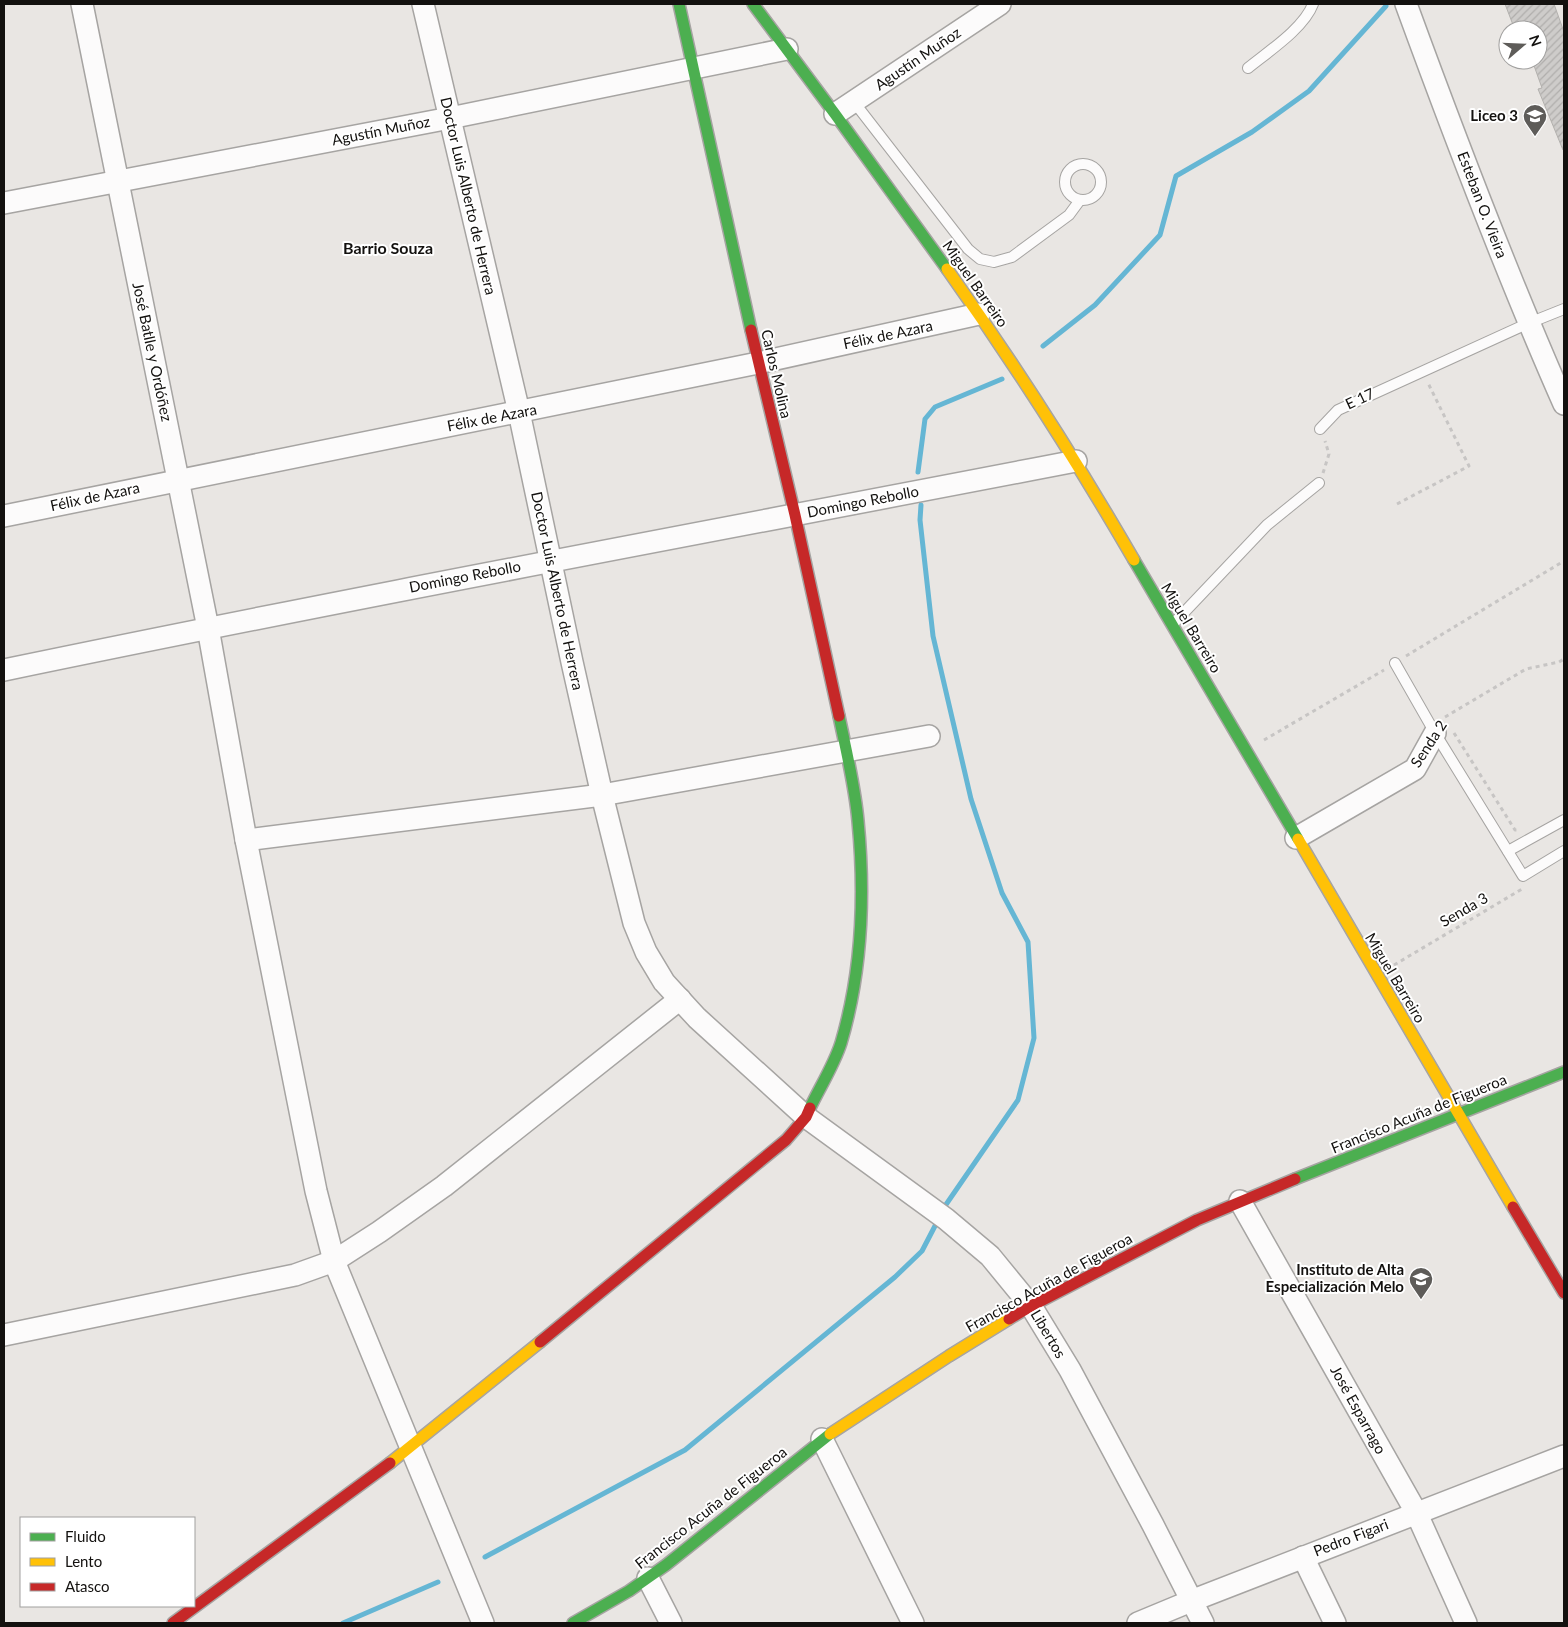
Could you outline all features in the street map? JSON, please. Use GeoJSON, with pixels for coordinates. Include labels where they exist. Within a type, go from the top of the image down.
{"type":"FeatureCollection","features":[{"type":"Feature","properties":{"kind":"street","name":"José Batlle y Ordóñez"},"geometry":{"type":"LineString","coordinates":[[82,4],[116,181],[208,628],[246,840],[316,1191],[334,1261],[483,1623]]}},
{"type":"Feature","properties":{"kind":"street","name":"Doctor Luis Alberto de Herrera"},"geometry":{"type":"LineString","coordinates":[[423,4],[519,412],[602,795],[634,923],[646,952],[664,982],[697,1018],[806,1117]]}},
{"type":"Feature","properties":{"kind":"street","name":"Carlos Molina"},"geometry":{"type":"LineString","coordinates":[[195,1607],[411,1448],[786,1140],[806,1117],[840,1045],[853,998],[861,918],[861,868],[858,819],[846,750],[795,515],[758,363],[679,4]]}},
{"type":"Feature","properties":{"kind":"street","name":"Miguel Barreiro"},"geometry":{"type":"LineString","coordinates":[[753,4],[979,314],[1076,461],[1564,1293]]}},
{"type":"Feature","properties":{"kind":"street","name":"Agustín Muñoz"},"geometry":{"type":"LineString","coordinates":[[835,114],[1000,4]]}},
{"type":"Feature","properties":{"kind":"street","name":"Esteban O. Vieira"},"geometry":{"type":"LineString","coordinates":[[1406,4],[1441,100],[1529,324],[1564,404]]}},
{"type":"Feature","properties":{"kind":"street","name":"Agustín Muñoz"},"geometry":{"type":"LineString","coordinates":[[4,203],[450,118],[787,49]]}},
{"type":"Feature","properties":{"kind":"street","name":"Félix de Azara"},"geometry":{"type":"LineString","coordinates":[[4,516],[758,363],[979,314]]}},
{"type":"Feature","properties":{"kind":"street","name":"Domingo Rebollo"},"geometry":{"type":"LineString","coordinates":[[4,670],[551,560],[1076,461]]}},
{"type":"Feature","properties":{"kind":"street","name":"Senda 2"},"geometry":{"type":"LineString","coordinates":[[1296,838],[1415,769],[1439,725]]}},
{"type":"Feature","properties":{"kind":"street"},"geometry":{"type":"LineString","coordinates":[[246,840],[602,795],[929,736]]}},
{"type":"Feature","properties":{"kind":"street"},"geometry":{"type":"LineString","coordinates":[[4,1335],[295,1275],[334,1261],[444,1186],[680,999]]}},
{"type":"Feature","properties":{"kind":"street","name":"Francisco Acuña de Figueroa"},"geometry":{"type":"LineString","coordinates":[[573,1623],[648,1578],[822,1439],[949,1356],[1031,1306],[1197,1220],[1240,1201],[1564,1072]]}},
{"type":"Feature","properties":{"kind":"street","name":"Libertos"},"geometry":{"type":"LineString","coordinates":[[806,1117],[953,1225],[990,1256],[1031,1306],[1079,1388],[1154,1525],[1203,1623]]}},
{"type":"Feature","properties":{"kind":"street","name":"José Esparrago"},"geometry":{"type":"LineString","coordinates":[[1240,1201],[1416,1512],[1466,1623]]}},
{"type":"Feature","properties":{"kind":"street"},"geometry":{"type":"LineString","coordinates":[[822,1439],[914,1623]]}},
{"type":"Feature","properties":{"kind":"street","name":"Pedro Figari"},"geometry":{"type":"LineString","coordinates":[[1138,1623],[1416,1512],[1564,1456]]}},
{"type":"Feature","properties":{"kind":"street"},"geometry":{"type":"LineString","coordinates":[[1302,1557],[1335,1623]]}},
{"type":"Feature","properties":{"kind":"street"},"geometry":{"type":"LineString","coordinates":[[648,1578],[671,1623]]}},
{"type":"Feature","properties":{"kind":"street","name":"Carlos Molina"},"geometry":{"type":"LineString","coordinates":[[173,1623],[195,1607]]}},
{"type":"Feature","properties":{"kind":"lane"},"geometry":{"type":"LineString","coordinates":[[1248,68],[1302,23],[1309,14],[1313,4]]}},
{"type":"Feature","properties":{"kind":"lane"},"geometry":{"type":"LineString","coordinates":[[854,102],[968,249],[980,259],[994,262],[1012,257],[1069,215],[1080,200]]}},
{"type":"Feature","properties":{"kind":"lane","name":"E 17"},"geometry":{"type":"LineString","coordinates":[[1320,428],[1338,410],[1564,309]]}},
{"type":"Feature","properties":{"kind":"lane"},"geometry":{"type":"LineString","coordinates":[[1171,625],[1267,525],[1319,483]]}},
{"type":"Feature","properties":{"kind":"lane"},"geometry":{"type":"LineString","coordinates":[[1395,663],[1439,725],[1523,876],[1564,851]]}},
{"type":"Feature","properties":{"kind":"lane"},"geometry":{"type":"LineString","coordinates":[[1508,851],[1564,820]]}},
{"type":"Feature","properties":{"kind":"path"},"geometry":{"type":"LineString","coordinates":[[1397,504],[1469,466],[1422,371]]}},
{"type":"Feature","properties":{"kind":"path"},"geometry":{"type":"LineString","coordinates":[[1319,483],[1329,454],[1320,428]]}},
{"type":"Feature","properties":{"kind":"path","name":"Senda 2"},"geometry":{"type":"LineString","coordinates":[[1439,725],[1526,669],[1559,662],[1564,659]]}},
{"type":"Feature","properties":{"kind":"path"},"geometry":{"type":"LineString","coordinates":[[1439,725],[1515,830],[1520,830]]}},
{"type":"Feature","properties":{"kind":"path","name":"Senda 3"},"geometry":{"type":"LineString","coordinates":[[1376,975],[1529,885]]}},
{"type":"Feature","properties":{"kind":"building"},"geometry":{"type":"Polygon","coordinates":[[[1505,4],[1554,4],[1564,32],[1564,150],[1538,89],[1542,88],[1536,70],[1548,70],[1548,20],[1511,20],[1505,4]]]}},
{"type":"Feature","properties":{"kind":"waterway"},"geometry":{"type":"LineString","coordinates":[[1043,346],[1095,305],[1160,235],[1176,176],[1252,132],[1309,91],[1386,6]]}},
{"type":"Feature","properties":{"kind":"waterway"},"geometry":{"type":"LineString","coordinates":[[918,472],[925,419],[935,407],[1002,379]]}},
{"type":"Feature","properties":{"kind":"waterway"},"geometry":{"type":"LineString","coordinates":[[921,505],[920,520],[933,636],[971,799],[1002,893],[1028,942],[1034,1038],[1018,1100],[945,1206]]}},
{"type":"Feature","properties":{"kind":"waterway"},"geometry":{"type":"LineString","coordinates":[[485,1557],[685,1450],[895,1277],[922,1251],[936,1224]]}},
{"type":"Feature","properties":{"kind":"waterway"},"geometry":{"type":"LineString","coordinates":[[343,1623],[438,1582]]}},
{"type":"Feature","properties":{"kind":"traffic: fast"},"geometry":{"type":"LineString","coordinates":[[679,4],[751,330]]}},
{"type":"Feature","properties":{"kind":"traffic: fast"},"geometry":{"type":"LineString","coordinates":[[753,4],[947,269]]}},
{"type":"Feature","properties":{"kind":"traffic: fast"},"geometry":{"type":"LineString","coordinates":[[1134,560],[1298,839]]}},
{"type":"Feature","properties":{"kind":"traffic: fast"},"geometry":{"type":"LineString","coordinates":[[810,1108],[831,1068],[841,1043],[854,989],[860,933],[861,876],[857,808],[839,716]]}},
{"type":"Feature","properties":{"kind":"traffic: fast"},"geometry":{"type":"LineString","coordinates":[[1295,1179],[1564,1072]]}},
{"type":"Feature","properties":{"kind":"traffic: fast"},"geometry":{"type":"LineString","coordinates":[[573,1623],[629,1591],[666,1565],[830,1434]]}},
{"type":"Feature","properties":{"kind":"traffic: slow"},"geometry":{"type":"LineString","coordinates":[[947,269],[1044,412],[1134,560]]}},
{"type":"Feature","properties":{"kind":"traffic: slow"},"geometry":{"type":"LineString","coordinates":[[1298,839],[1513,1207]]}},
{"type":"Feature","properties":{"kind":"traffic: slow"},"geometry":{"type":"LineString","coordinates":[[830,1434],[1009,1319]]}},
{"type":"Feature","properties":{"kind":"traffic: slow"},"geometry":{"type":"LineString","coordinates":[[390,1463],[540,1342]]}},
{"type":"Feature","properties":{"kind":"traffic: jam"},"geometry":{"type":"LineString","coordinates":[[751,330],[795,515],[839,716]]}},
{"type":"Feature","properties":{"kind":"traffic: jam"},"geometry":{"type":"LineString","coordinates":[[540,1342],[786,1140],[806,1117],[810,1108]]}},
{"type":"Feature","properties":{"kind":"traffic: jam"},"geometry":{"type":"LineString","coordinates":[[1009,1319],[1197,1220],[1295,1179]]}},
{"type":"Feature","properties":{"kind":"traffic: jam"},"geometry":{"type":"LineString","coordinates":[[1513,1207],[1564,1293]]}},
{"type":"Feature","properties":{"kind":"traffic: jam"},"geometry":{"type":"LineString","coordinates":[[195,1607],[390,1463]]}},
{"type":"Feature","properties":{"kind":"traffic: jam"},"geometry":{"type":"LineString","coordinates":[[173,1623],[195,1607]]}},
{"type":"Feature","properties":{"kind":"place","name":"Liceo 3"},"geometry":{"type":"Point","coordinates":[1535,137]}},
{"type":"Feature","properties":{"kind":"place","name":"Instituto de Alta Especialización Melo"},"geometry":{"type":"Point","coordinates":[1421,1300]}},
{"type":"Feature","properties":{"kind":"district","name":"Barrio Souza"},"geometry":{"type":"Point","coordinates":[388,248]}}]}
